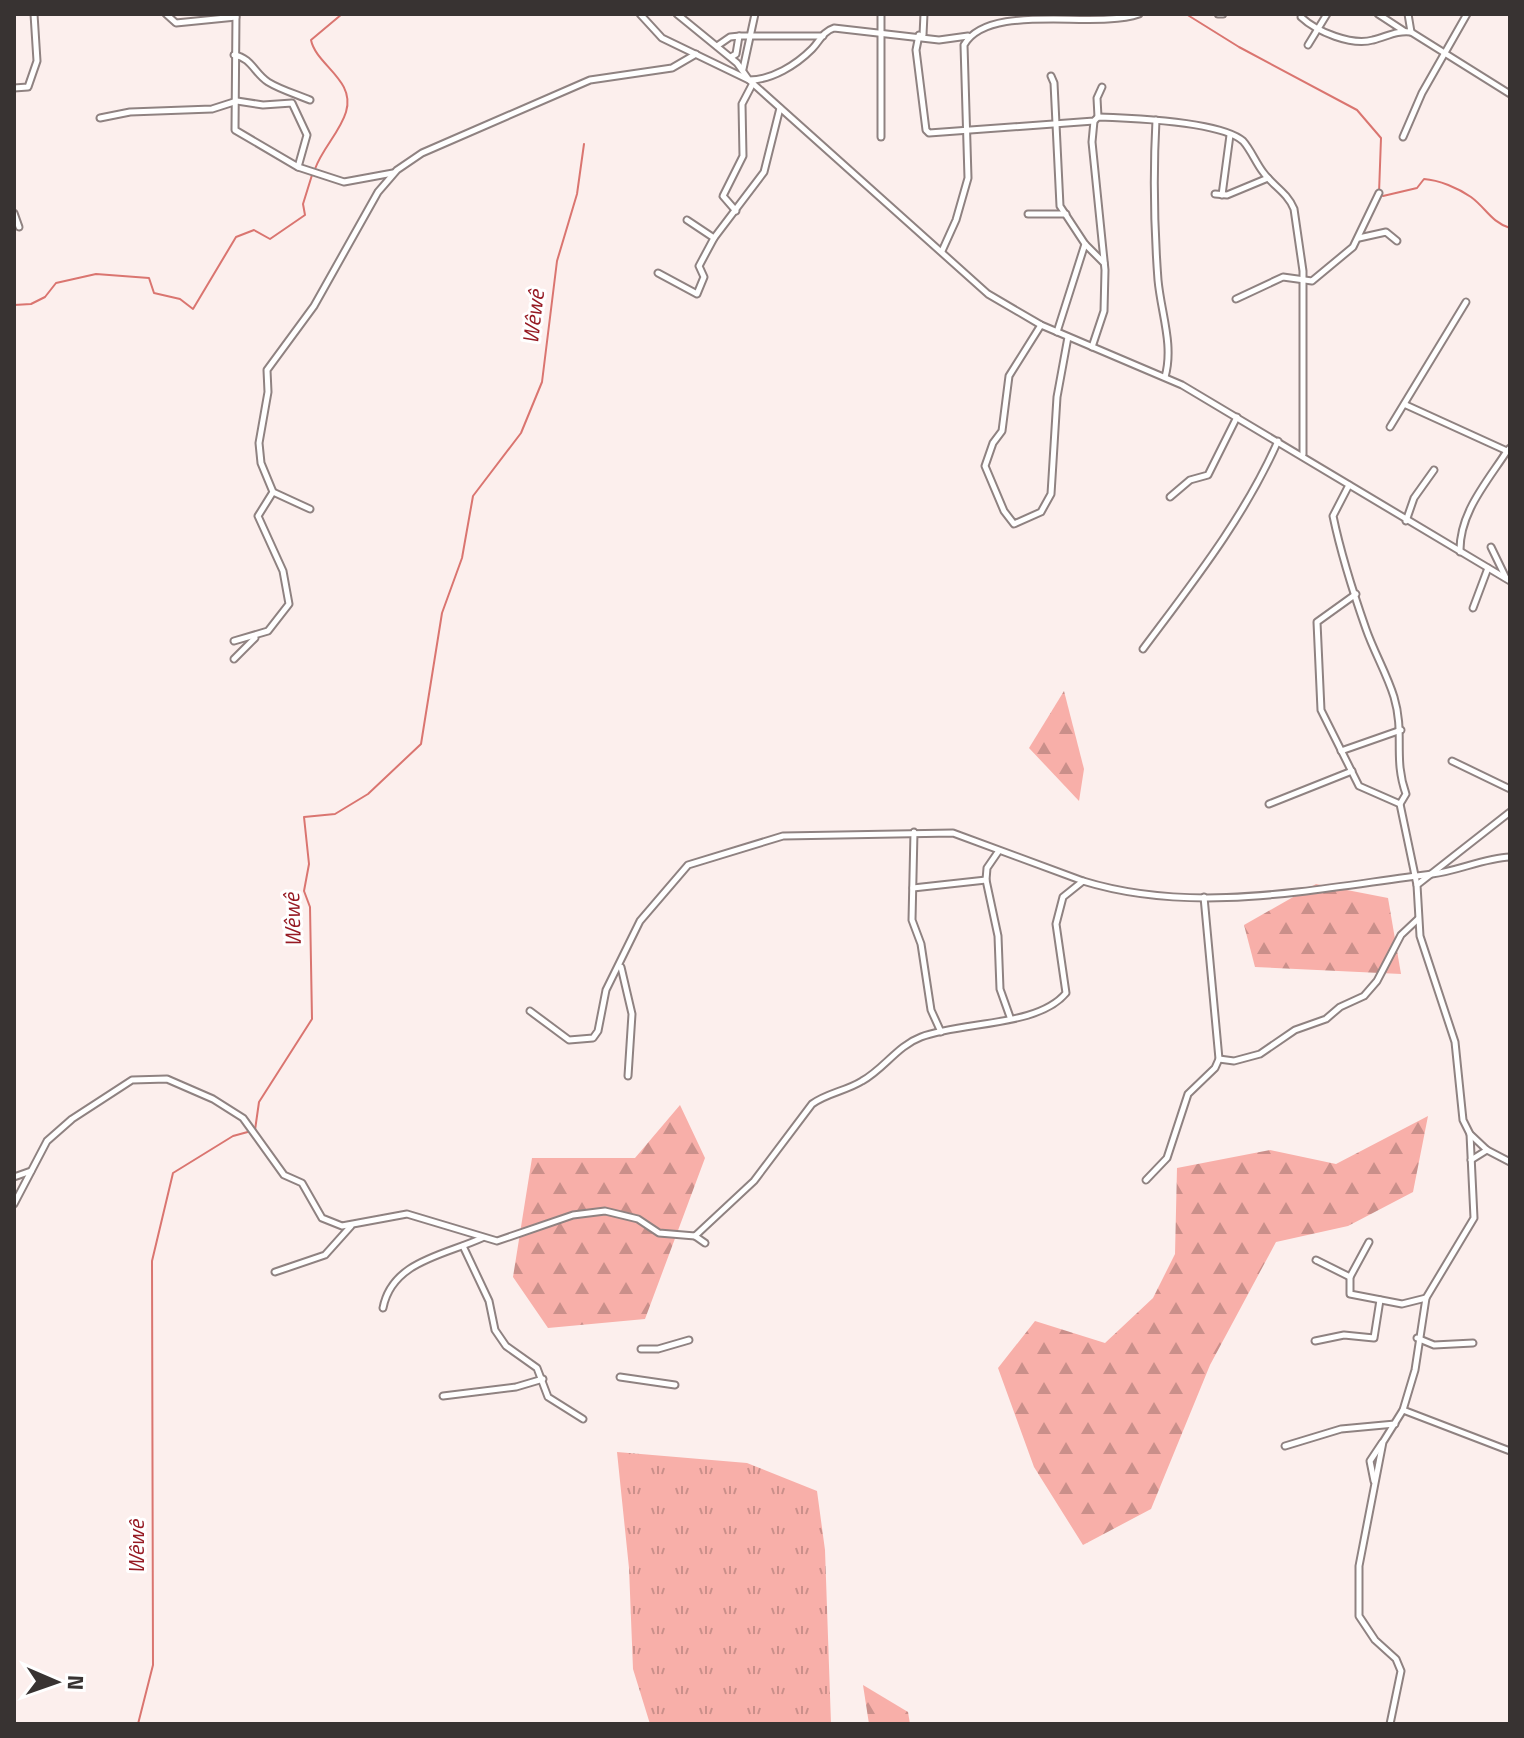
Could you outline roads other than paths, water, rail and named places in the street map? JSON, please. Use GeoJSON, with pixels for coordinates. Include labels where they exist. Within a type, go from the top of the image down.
{"type":"FeatureCollection","features":[{"type":"Feature","properties":{"kind":"street"},"geometry":{"type":"LineString","coordinates":[[14,88],[28,87],[35,75],[34,14]]}},
{"type":"Feature","properties":{"kind":"street"},"geometry":{"type":"LineString","coordinates":[[166,14],[176,23],[236,16],[235,130],[298,167],[344,182],[394,173]]}},
{"type":"Feature","properties":{"kind":"street"},"geometry":{"type":"LineString","coordinates":[[640,14],[662,38],[751,81],[783,71],[823,36],[824,31],[834,28],[921,35],[939,40],[969,36],[990,23],[1109,21],[1139,14]]}},
{"type":"Feature","properties":{"kind":"street"},"geometry":{"type":"LineString","coordinates":[[677,14],[730,57],[780,108],[988,294],[1041,325],[1165,377],[1303,454],[1406,521],[1508,579]]}},
{"type":"Feature","properties":{"kind":"street"},"geometry":{"type":"LineString","coordinates":[[743,70],[755,14]]}},
{"type":"Feature","properties":{"kind":"street"},"geometry":{"type":"LineString","coordinates":[[881,14],[881,137]]}},
{"type":"Feature","properties":{"kind":"street"},"geometry":{"type":"LineString","coordinates":[[924,14],[916,50],[926,130],[1096,119],[1156,120],[1230,134],[1243,142],[1294,209],[1303,274],[1303,454]]}},
{"type":"Feature","properties":{"kind":"street"},"geometry":{"type":"LineString","coordinates":[[1308,45],[1327,14]]}},
{"type":"Feature","properties":{"kind":"street"},"geometry":{"type":"LineString","coordinates":[[1378,14],[1392,19],[1510,94]]}},
{"type":"Feature","properties":{"kind":"street"},"geometry":{"type":"LineString","coordinates":[[1408,14],[1408,31]]}},
{"type":"Feature","properties":{"kind":"street"},"geometry":{"type":"LineString","coordinates":[[1403,137],[1422,93],[1467,14]]}},
{"type":"Feature","properties":{"kind":"street"},"geometry":{"type":"LineString","coordinates":[[1301,17],[1317,27],[1361,43],[1408,31]]}},
{"type":"Feature","properties":{"kind":"street"},"geometry":{"type":"LineString","coordinates":[[717,46],[730,37],[740,36],[823,36]]}},
{"type":"Feature","properties":{"kind":"street"},"geometry":{"type":"LineString","coordinates":[[730,57],[735,57],[740,36]]}},
{"type":"Feature","properties":{"kind":"street"},"geometry":{"type":"LineString","coordinates":[[942,251],[956,220],[968,178],[964,45],[969,36]]}},
{"type":"Feature","properties":{"kind":"street"},"geometry":{"type":"LineString","coordinates":[[310,509],[273,492],[261,463],[259,443],[268,392],[267,370],[314,306],[378,192],[394,173],[422,153],[590,80],[672,68],[697,53]]}},
{"type":"Feature","properties":{"kind":"street"},"geometry":{"type":"LineString","coordinates":[[234,55],[248,59],[263,79],[310,100]]}},
{"type":"Feature","properties":{"kind":"street"},"geometry":{"type":"LineString","coordinates":[[1051,76],[1060,206],[1085,244],[1104,263]]}},
{"type":"Feature","properties":{"kind":"street"},"geometry":{"type":"LineString","coordinates":[[736,211],[723,196],[743,156],[742,104],[751,81]]}},
{"type":"Feature","properties":{"kind":"street"},"geometry":{"type":"LineString","coordinates":[[1092,347],[1104,311],[1104,263],[1092,142],[1097,98],[1102,87]]}},
{"type":"Feature","properties":{"kind":"street"},"geometry":{"type":"LineString","coordinates":[[100,118],[130,112],[212,109],[237,101],[263,105],[292,103],[307,135],[298,167]]}},
{"type":"Feature","properties":{"kind":"street"},"geometry":{"type":"LineString","coordinates":[[658,273],[697,294],[704,277],[703,269],[699,266],[714,238],[764,172],[780,108]]}},
{"type":"Feature","properties":{"kind":"street"},"geometry":{"type":"LineString","coordinates":[[1156,120],[1152,198],[1159,286],[1171,357],[1165,377]]}},
{"type":"Feature","properties":{"kind":"street"},"geometry":{"type":"LineString","coordinates":[[1230,134],[1218,195],[1269,178]]}},
{"type":"Feature","properties":{"kind":"street"},"geometry":{"type":"LineString","coordinates":[[1236,299],[1283,277],[1303,274],[1312,281],[1353,247],[1379,193]]}},
{"type":"Feature","properties":{"kind":"street"},"geometry":{"type":"LineString","coordinates":[[14,213],[19,227]]}},
{"type":"Feature","properties":{"kind":"street"},"geometry":{"type":"LineString","coordinates":[[1028,214],[1066,214]]}},
{"type":"Feature","properties":{"kind":"street"},"geometry":{"type":"LineString","coordinates":[[687,220],[714,238]]}},
{"type":"Feature","properties":{"kind":"street"},"geometry":{"type":"LineString","coordinates":[[1359,238],[1386,232],[1397,241]]}},
{"type":"Feature","properties":{"kind":"street"},"geometry":{"type":"LineString","coordinates":[[1057,332],[1085,244]]}},
{"type":"Feature","properties":{"kind":"street"},"geometry":{"type":"LineString","coordinates":[[1390,427],[1466,302]]}},
{"type":"Feature","properties":{"kind":"street"},"geometry":{"type":"LineString","coordinates":[[1041,325],[1009,376],[1002,431],[985,466],[1004,511],[1014,524],[1041,512],[1051,494],[1057,397],[1068,337]]}},
{"type":"Feature","properties":{"kind":"street"},"geometry":{"type":"LineString","coordinates":[[1405,405],[1508,450],[1467,513],[1460,534],[1460,552]]}},
{"type":"Feature","properties":{"kind":"street"},"geometry":{"type":"LineString","coordinates":[[1170,497],[1190,480],[1208,475],[1237,417]]}},
{"type":"Feature","properties":{"kind":"street"},"geometry":{"type":"LineString","coordinates":[[1143,649],[1178,607],[1244,510],[1278,441]]}},
{"type":"Feature","properties":{"kind":"street"},"geometry":{"type":"LineString","coordinates":[[1406,521],[1414,498],[1434,470]]}},
{"type":"Feature","properties":{"kind":"street"},"geometry":{"type":"LineString","coordinates":[[1349,485],[1333,516],[1340,553],[1394,697],[1401,730],[1397,770],[1406,794],[1400,804],[1417,876],[1420,936],[1455,1042],[1463,1120],[1470,1134],[1487,1150],[1510,1162]]}},
{"type":"Feature","properties":{"kind":"street"},"geometry":{"type":"LineString","coordinates":[[234,659],[279,620],[289,604],[283,571],[258,516],[273,492]]}},
{"type":"Feature","properties":{"kind":"street"},"geometry":{"type":"LineString","coordinates":[[1491,547],[1508,579]]}},
{"type":"Feature","properties":{"kind":"street"},"geometry":{"type":"LineString","coordinates":[[1473,608],[1488,568]]}},
{"type":"Feature","properties":{"kind":"street"},"geometry":{"type":"LineString","coordinates":[[1356,594],[1317,622],[1321,710],[1359,786],[1400,804]]}},
{"type":"Feature","properties":{"kind":"street"},"geometry":{"type":"LineString","coordinates":[[234,641],[256,637]]}},
{"type":"Feature","properties":{"kind":"street"},"geometry":{"type":"LineString","coordinates":[[1341,751],[1401,730]]}},
{"type":"Feature","properties":{"kind":"street"},"geometry":{"type":"LineString","coordinates":[[1452,761],[1510,789]]}},
{"type":"Feature","properties":{"kind":"street"},"geometry":{"type":"LineString","coordinates":[[1269,804],[1352,771]]}},
{"type":"Feature","properties":{"kind":"street"},"geometry":{"type":"LineString","coordinates":[[1417,885],[1435,874],[1510,812]]}},
{"type":"Feature","properties":{"kind":"street"},"geometry":{"type":"LineString","coordinates":[[914,832],[912,920],[921,944],[931,1010],[941,1032]]}},
{"type":"Feature","properties":{"kind":"street"},"geometry":{"type":"LineString","coordinates":[[530,1011],[569,1040],[589,1041],[598,1031],[606,990],[621,966],[640,921],[688,865],[783,836],[953,833],[998,852],[1118,891],[1204,897],[1316,892],[1435,874],[1510,857]]}},
{"type":"Feature","properties":{"kind":"street"},"geometry":{"type":"LineString","coordinates":[[998,852],[987,868],[986,880],[998,936],[1000,989],[1010,1017]]}},
{"type":"Feature","properties":{"kind":"street"},"geometry":{"type":"LineString","coordinates":[[913,888],[986,880]]}},
{"type":"Feature","properties":{"kind":"street"},"geometry":{"type":"LineString","coordinates":[[695,1236],[754,1181],[812,1104],[862,1081],[907,1043],[941,1032],[1041,1013],[1066,993],[1056,924],[1063,897],[1083,881]]}},
{"type":"Feature","properties":{"kind":"street"},"geometry":{"type":"LineString","coordinates":[[1146,1180],[1167,1158],[1188,1094],[1215,1068],[1219,1059],[1204,897]]}},
{"type":"Feature","properties":{"kind":"street"},"geometry":{"type":"LineString","coordinates":[[1219,1059],[1234,1061],[1260,1054],[1295,1030],[1326,1019],[1340,1007],[1364,996],[1377,981],[1401,935],[1418,919]]}},
{"type":"Feature","properties":{"kind":"street"},"geometry":{"type":"LineString","coordinates":[[621,966],[632,1014],[628,1076]]}},
{"type":"Feature","properties":{"kind":"street"},"geometry":{"type":"LineString","coordinates":[[14,1204],[47,1141],[119,1086],[132,1080],[167,1079],[213,1099],[243,1118],[284,1175],[302,1183],[322,1218],[342,1226],[407,1214],[430,1218],[483,1238],[506,1239],[573,1215],[605,1211],[638,1219],[659,1233],[695,1236],[705,1243]]}},
{"type":"Feature","properties":{"kind":"street"},"geometry":{"type":"LineString","coordinates":[[1390,1724],[1401,1671],[1396,1659],[1375,1640],[1359,1616],[1359,1566],[1369,1531],[1374,1483],[1383,1442],[1403,1410],[1415,1370],[1417,1338],[1426,1298],[1474,1218],[1470,1134]]}},
{"type":"Feature","properties":{"kind":"street"},"geometry":{"type":"LineString","coordinates":[[1471,1161],[1487,1150]]}},
{"type":"Feature","properties":{"kind":"street"},"geometry":{"type":"LineString","coordinates":[[14,1177],[31,1171]]}},
{"type":"Feature","properties":{"kind":"street"},"geometry":{"type":"LineString","coordinates":[[275,1272],[325,1255],[351,1225]]}},
{"type":"Feature","properties":{"kind":"street"},"geometry":{"type":"LineString","coordinates":[[383,1308],[386,1296],[405,1272],[431,1255],[483,1238]]}},
{"type":"Feature","properties":{"kind":"street"},"geometry":{"type":"LineString","coordinates":[[1369,1242],[1350,1277],[1350,1294],[1402,1304],[1426,1298]]}},
{"type":"Feature","properties":{"kind":"street"},"geometry":{"type":"LineString","coordinates":[[463,1246],[489,1301],[495,1330],[506,1346],[537,1368],[548,1397],[583,1419]]}},
{"type":"Feature","properties":{"kind":"street"},"geometry":{"type":"LineString","coordinates":[[1316,1260],[1350,1277]]}},
{"type":"Feature","properties":{"kind":"street"},"geometry":{"type":"LineString","coordinates":[[1315,1341],[1344,1335],[1374,1338],[1380,1300]]}},
{"type":"Feature","properties":{"kind":"street"},"geometry":{"type":"LineString","coordinates":[[1417,1338],[1434,1345],[1473,1343]]}},
{"type":"Feature","properties":{"kind":"street"},"geometry":{"type":"LineString","coordinates":[[641,1349],[658,1349],[689,1340]]}},
{"type":"Feature","properties":{"kind":"street"},"geometry":{"type":"LineString","coordinates":[[620,1377],[675,1385]]}},
{"type":"Feature","properties":{"kind":"street"},"geometry":{"type":"LineString","coordinates":[[443,1396],[516,1387],[543,1379]]}},
{"type":"Feature","properties":{"kind":"street"},"geometry":{"type":"LineString","coordinates":[[1403,1410],[1510,1451]]}},
{"type":"Feature","properties":{"kind":"street"},"geometry":{"type":"LineString","coordinates":[[1285,1446],[1341,1429],[1395,1424]]}},
{"type":"Feature","properties":{"kind":"waterway"},"geometry":{"type":"LineString","coordinates":[[315,169],[343,119],[348,101],[341,82],[314,49],[311,40],[342,14]]}},
{"type":"Feature","properties":{"kind":"waterway"},"geometry":{"type":"LineString","coordinates":[[1186,14],[1239,47],[1357,110],[1381,138],[1379,193],[1383,196],[1417,188],[1424,179],[1436,181],[1466,194],[1498,222],[1510,228]]}},
{"type":"Feature","properties":{"kind":"waterway","name":"Wêwê"},"geometry":{"type":"LineString","coordinates":[[138,1724],[153,1665],[152,1261],[173,1173],[233,1136],[255,1130],[259,1102],[312,1019],[310,907],[304,891],[309,864],[304,817],[335,814],[368,794],[421,744],[442,613],[462,558],[473,496],[521,433],[542,382],[557,261],[577,194],[584,144]]}},
{"type":"Feature","properties":{"kind":"waterway"},"geometry":{"type":"LineString","coordinates":[[14,305],[31,304],[45,297],[56,283],[96,274],[149,278],[154,293],[180,299],[193,309],[236,237],[254,230],[270,239],[305,215],[303,204],[312,175]]}}]}
